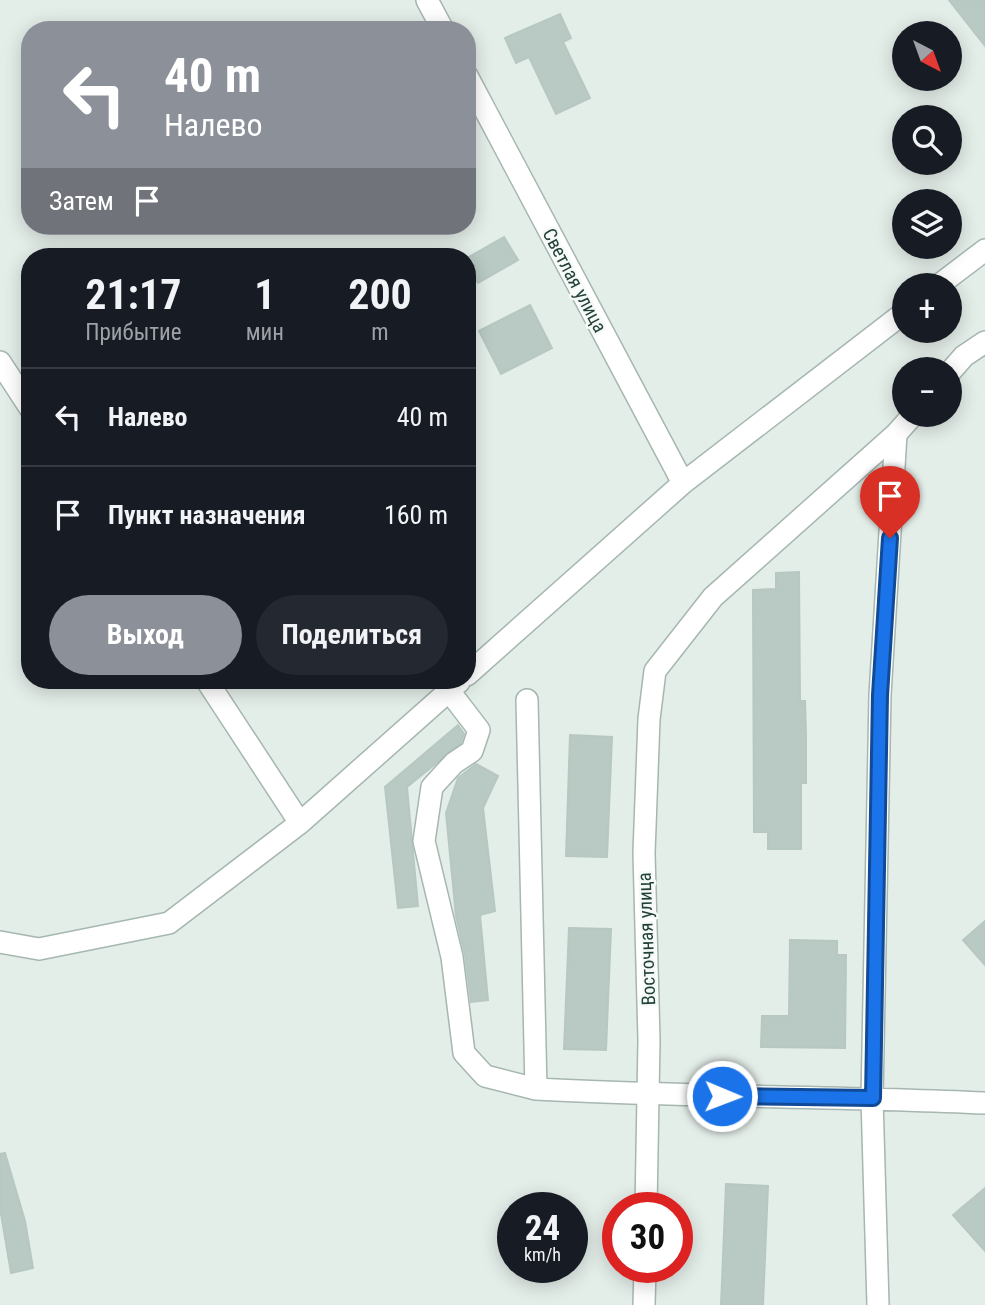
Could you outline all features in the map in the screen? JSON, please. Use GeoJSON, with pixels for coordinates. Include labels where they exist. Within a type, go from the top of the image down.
{"type":"FeatureCollection","features":[{"type":"Feature","properties":{"kind":"street"},"geometry":{"type":"LineString","coordinates":[[427,0],[438,21]]}},
{"type":"Feature","properties":{"kind":"street","name":"Светлая улица"},"geometry":{"type":"LineString","coordinates":[[476,93],[683,483]]}},
{"type":"Feature","properties":{"kind":"street"},"geometry":{"type":"LineString","coordinates":[[955,273],[985,250]]}},
{"type":"Feature","properties":{"kind":"street"},"geometry":{"type":"LineString","coordinates":[[476,667],[683,483],[892,322]]}},
{"type":"Feature","properties":{"kind":"street"},"geometry":{"type":"LineString","coordinates":[[962,358],[985,342]]}},
{"type":"Feature","properties":{"kind":"street"},"geometry":{"type":"LineString","coordinates":[[0,362],[21,394]]}},
{"type":"Feature","properties":{"kind":"street"},"geometry":{"type":"LineString","coordinates":[[878,1305],[873,1098],[880,695],[896,434],[902,427]]}},
{"type":"Feature","properties":{"kind":"street","name":"Восточная улица"},"geometry":{"type":"LineString","coordinates":[[646,1192],[649,1041],[644,853],[649,719],[655,671],[713,597],[896,434]]}},
{"type":"Feature","properties":{"kind":"street"},"geometry":{"type":"LineString","coordinates":[[212,689],[300,824]]}},
{"type":"Feature","properties":{"kind":"street"},"geometry":{"type":"LineString","coordinates":[[0,942],[39,949],[169,923],[300,824],[452,689]]}},
{"type":"Feature","properties":{"kind":"street"},"geometry":{"type":"LineString","coordinates":[[457,689],[479,730],[472,751],[454,763],[432,787],[424,841],[452,957],[464,1053],[485,1076],[536,1089],[646,1095],[873,1098],[985,1103]]}},
{"type":"Feature","properties":{"kind":"street"},"geometry":{"type":"LineString","coordinates":[[527,700],[536,1089]]}},
{"type":"Feature","properties":{"kind":"street"},"geometry":{"type":"LineString","coordinates":[[644,1305],[645,1283]]}},
{"type":"Feature","properties":{"kind":"building"},"geometry":{"type":"Polygon","coordinates":[[[949,0],[985,0],[985,46],[949,0]]]}},
{"type":"Feature","properties":{"kind":"building"},"geometry":{"type":"Polygon","coordinates":[[[560,14],[571,38],[563,42],[590,98],[556,114],[529,57],[516,63],[505,38],[560,14]]]}},
{"type":"Feature","properties":{"kind":"building"},"geometry":{"type":"Polygon","coordinates":[[[504,237],[518,260],[478,283],[476,253],[504,237]]]}},
{"type":"Feature","properties":{"kind":"building"},"geometry":{"type":"Polygon","coordinates":[[[530,305],[552,348],[501,374],[479,331],[530,305]]]}},
{"type":"Feature","properties":{"kind":"building"},"geometry":{"type":"Polygon","coordinates":[[[799,572],[800,701],[805,701],[806,735],[806,783],[801,783],[801,849],[768,849],[768,832],[754,832],[753,590],[776,589],[776,573],[799,572]]]}},
{"type":"Feature","properties":{"kind":"building"},"geometry":{"type":"Polygon","coordinates":[[[458,725],[464,734],[461,743],[407,787],[418,906],[398,908],[385,787],[458,725]]]}},
{"type":"Feature","properties":{"kind":"building"},"geometry":{"type":"Polygon","coordinates":[[[570,735],[612,737],[607,857],[566,856],[570,735]]]}},
{"type":"Feature","properties":{"kind":"building"},"geometry":{"type":"Polygon","coordinates":[[[476,764],[498,776],[483,808],[495,911],[480,915],[488,1000],[471,1002],[465,955],[456,916],[446,813],[458,778],[476,764]]]}},
{"type":"Feature","properties":{"kind":"building"},"geometry":{"type":"Polygon","coordinates":[[[985,921],[985,965],[963,940],[985,921]]]}},
{"type":"Feature","properties":{"kind":"building"},"geometry":{"type":"Polygon","coordinates":[[[569,928],[611,929],[606,1050],[564,1049],[569,928]]]}},
{"type":"Feature","properties":{"kind":"building"},"geometry":{"type":"Polygon","coordinates":[[[790,940],[837,941],[837,955],[846,955],[845,1048],[761,1047],[762,1016],[789,1016],[790,940]]]}},
{"type":"Feature","properties":{"kind":"building"},"geometry":{"type":"Polygon","coordinates":[[[5,1153],[25,1221],[33,1268],[11,1273],[0,1208],[0,1154],[5,1153]]]}},
{"type":"Feature","properties":{"kind":"building"},"geometry":{"type":"Polygon","coordinates":[[[726,1184],[768,1186],[763,1305],[721,1305],[726,1184]]]}},
{"type":"Feature","properties":{"kind":"building"},"geometry":{"type":"Polygon","coordinates":[[[985,1188],[985,1251],[953,1215],[985,1188]]]}},
{"type":"Feature","properties":{"kind":"route"},"geometry":{"type":"LineString","coordinates":[[722,1096],[873,1098],[880,695],[890,538]]}}]}
